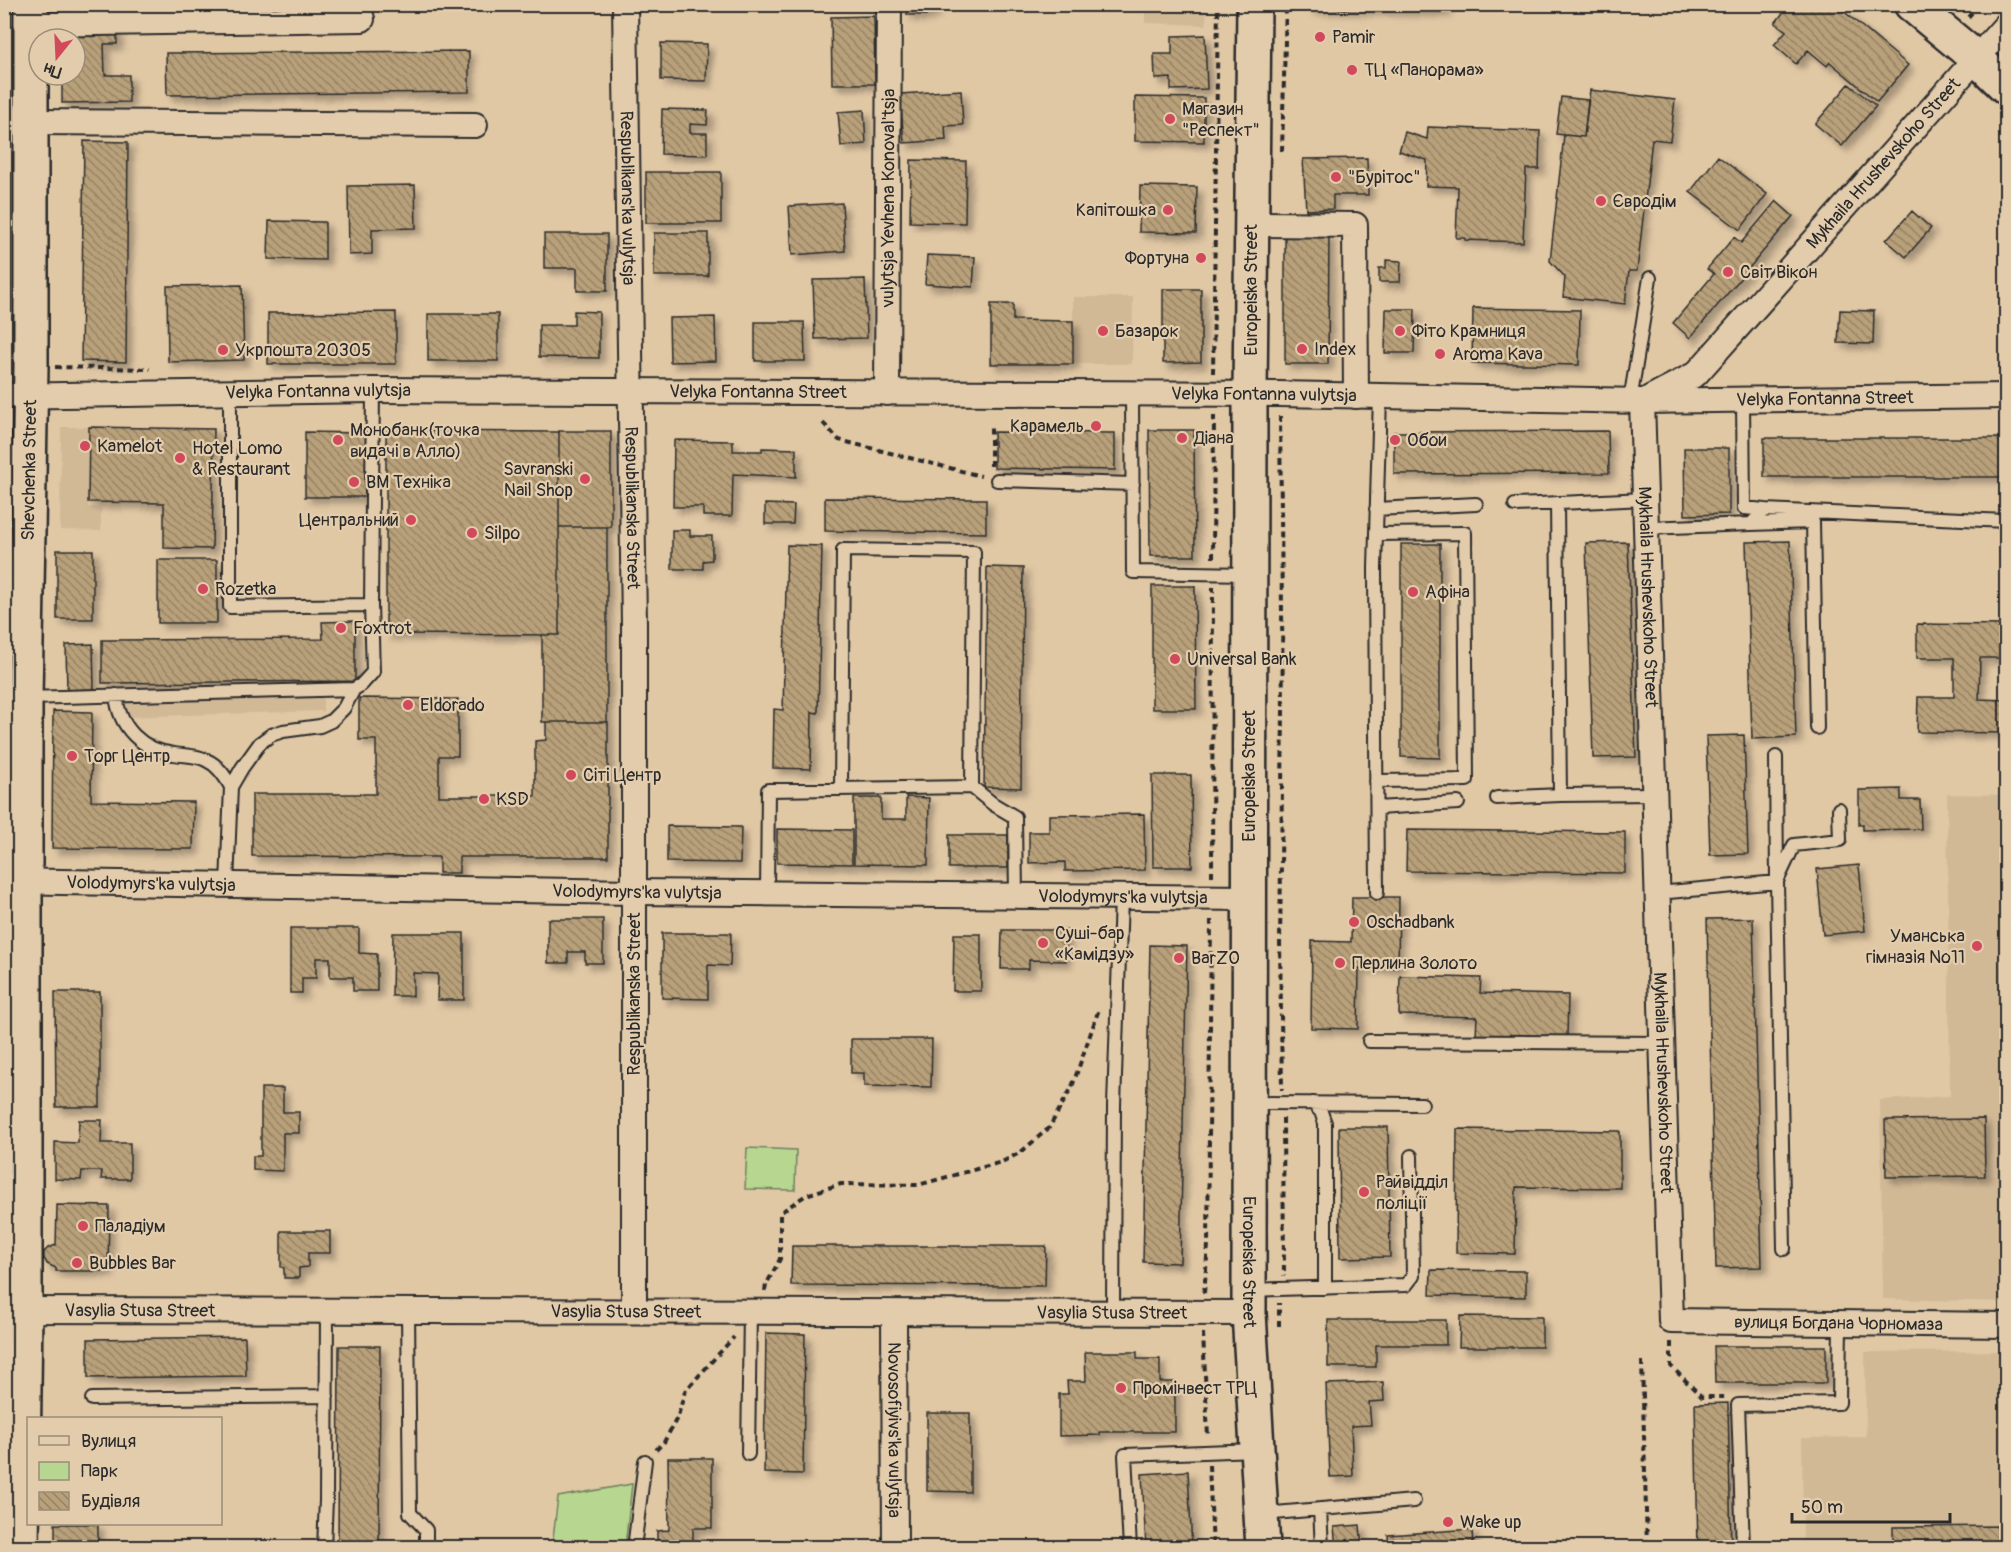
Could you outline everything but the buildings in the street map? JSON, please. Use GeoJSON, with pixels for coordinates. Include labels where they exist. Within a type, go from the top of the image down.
{"type":"FeatureCollection","features":[{"type":"Feature","properties":{"kind":"street"},"geometry":{"type":"LineString","coordinates":[[31,14],[362,19],[357,4]]}},
{"type":"Feature","properties":{"kind":"street","name":"Respublikans'ka vulytsja"},"geometry":{"type":"LineString","coordinates":[[625,4],[630,390]]}},
{"type":"Feature","properties":{"kind":"street","name":"vulytsja Yevhena Konoval'tsja"},"geometry":{"type":"LineString","coordinates":[[887,393],[889,4]]}},
{"type":"Feature","properties":{"kind":"street","name":"Europeiska Street"},"geometry":{"type":"LineString","coordinates":[[1254,4],[1251,224],[1264,394],[1250,574],[1249,1301],[1263,1548]]}},
{"type":"Feature","properties":{"kind":"street"},"geometry":{"type":"LineString","coordinates":[[1911,4],[2007,87]]}},
{"type":"Feature","properties":{"kind":"street","name":"Shevchenka Street"},"geometry":{"type":"LineString","coordinates":[[22,1548],[15,1310],[15,881],[25,698],[17,396],[32,122],[31,14]]}},
{"type":"Feature","properties":{"kind":"street","name":"Mykhaila Hrushevskoho Street"},"geometry":{"type":"LineString","coordinates":[[1671,1322],[1645,499],[1636,401],[1696,375],[2007,25]]}},
{"type":"Feature","properties":{"kind":"street"},"geometry":{"type":"LineString","coordinates":[[32,122],[475,125]]}},
{"type":"Feature","properties":{"kind":"street"},"geometry":{"type":"LineString","coordinates":[[1251,224],[1355,225],[1356,396]]}},
{"type":"Feature","properties":{"kind":"street","name":"Velyka Fontanna vulytsja"},"geometry":{"type":"LineString","coordinates":[[17,396],[373,390],[630,390]]}},
{"type":"Feature","properties":{"kind":"street","name":"Velyka Fontanna Street"},"geometry":{"type":"LineString","coordinates":[[630,390],[887,393]]}},
{"type":"Feature","properties":{"kind":"street","name":"Respublikanska Street"},"geometry":{"type":"LineString","coordinates":[[630,390],[634,624],[634,1311]]}},
{"type":"Feature","properties":{"kind":"street","name":"Velyka Fontanna vulytsja"},"geometry":{"type":"LineString","coordinates":[[887,393],[1214,393],[1636,401]]}},
{"type":"Feature","properties":{"kind":"street","name":"Velyka Fontanna Street"},"geometry":{"type":"LineString","coordinates":[[1636,401],[2007,396]]}},
{"type":"Feature","properties":{"kind":"street","name":"Volodymyrs'ka vulytsja"},"geometry":{"type":"LineString","coordinates":[[15,881],[633,892],[1249,898]]}},
{"type":"Feature","properties":{"kind":"street","name":"Vasylia Stusa Street"},"geometry":{"type":"LineString","coordinates":[[15,1310],[634,1311],[754,1317],[894,1313],[1202,1313],[1249,1301]]}},
{"type":"Feature","properties":{"kind":"street","name":"Novosofiyivs'ka vulytsja"},"geometry":{"type":"LineString","coordinates":[[894,1313],[894,1548]]}},
{"type":"Feature","properties":{"kind":"street","name":"вулиця Богдана Чорномаза"},"geometry":{"type":"LineString","coordinates":[[1671,1322],[2007,1325]]}},
{"type":"Feature","properties":{"kind":"lane"},"geometry":{"type":"LineString","coordinates":[[1636,401],[1650,278]]}},
{"type":"Feature","properties":{"kind":"lane"},"geometry":{"type":"LineString","coordinates":[[25,698],[354,689],[361,685],[373,672],[371,606],[373,390]]}},
{"type":"Feature","properties":{"kind":"lane"},"geometry":{"type":"LineString","coordinates":[[230,392],[230,607],[371,606]]}},
{"type":"Feature","properties":{"kind":"lane"},"geometry":{"type":"LineString","coordinates":[[1132,393],[1133,572],[1250,574]]}},
{"type":"Feature","properties":{"kind":"lane"},"geometry":{"type":"LineString","coordinates":[[1377,893],[1376,509],[1380,396]]}},
{"type":"Feature","properties":{"kind":"lane"},"geometry":{"type":"LineString","coordinates":[[1743,400],[1744,508],[2007,521]]}},
{"type":"Feature","properties":{"kind":"lane"},"geometry":{"type":"LineString","coordinates":[[997,480],[1133,484]]}},
{"type":"Feature","properties":{"kind":"lane"},"geometry":{"type":"LineString","coordinates":[[1515,505],[1645,499]]}},
{"type":"Feature","properties":{"kind":"lane"},"geometry":{"type":"LineString","coordinates":[[1557,503],[1560,795]]}},
{"type":"Feature","properties":{"kind":"lane"},"geometry":{"type":"LineString","coordinates":[[1376,509],[1476,504]]}},
{"type":"Feature","properties":{"kind":"lane"},"geometry":{"type":"LineString","coordinates":[[1751,524],[1765,510]]}},
{"type":"Feature","properties":{"kind":"lane"},"geometry":{"type":"LineString","coordinates":[[1646,528],[1813,522],[1817,728]]}},
{"type":"Feature","properties":{"kind":"lane"},"geometry":{"type":"LineString","coordinates":[[1376,534],[1465,533],[1467,780],[1376,781]]}},
{"type":"Feature","properties":{"kind":"lane"},"geometry":{"type":"LineString","coordinates":[[841,789],[843,550],[974,552],[972,787]]}},
{"type":"Feature","properties":{"kind":"lane"},"geometry":{"type":"LineString","coordinates":[[227,885],[231,787],[250,756],[267,737],[283,730],[320,726],[331,721],[344,708],[354,689]]}},
{"type":"Feature","properties":{"kind":"lane"},"geometry":{"type":"LineString","coordinates":[[116,695],[119,712],[125,725],[139,740],[160,752],[194,756],[206,760],[220,771],[231,787]]}},
{"type":"Feature","properties":{"kind":"lane"},"geometry":{"type":"LineString","coordinates":[[1776,757],[1784,1249]]}},
{"type":"Feature","properties":{"kind":"lane"},"geometry":{"type":"LineString","coordinates":[[767,893],[768,789],[972,787],[993,804],[1015,817],[1016,896]]}},
{"type":"Feature","properties":{"kind":"lane"},"geometry":{"type":"LineString","coordinates":[[1497,798],[1654,794]]}},
{"type":"Feature","properties":{"kind":"lane"},"geometry":{"type":"LineString","coordinates":[[1377,808],[1458,803]]}},
{"type":"Feature","properties":{"kind":"lane"},"geometry":{"type":"LineString","coordinates":[[1777,882],[1794,845],[1840,840],[1839,809]]}},
{"type":"Feature","properties":{"kind":"lane"},"geometry":{"type":"LineString","coordinates":[[1658,893],[1777,882]]}},
{"type":"Feature","properties":{"kind":"lane"},"geometry":{"type":"LineString","coordinates":[[1113,1313],[1114,1100],[1121,897]]}},
{"type":"Feature","properties":{"kind":"lane"},"geometry":{"type":"LineString","coordinates":[[1369,1041],[1662,1043]]}},
{"type":"Feature","properties":{"kind":"lane"},"geometry":{"type":"LineString","coordinates":[[1249,1103],[1422,1104]]}},
{"type":"Feature","properties":{"kind":"lane"},"geometry":{"type":"LineString","coordinates":[[1313,1103],[1321,1112],[1325,1123],[1325,1288]]}},
{"type":"Feature","properties":{"kind":"lane"},"geometry":{"type":"LineString","coordinates":[[1249,1301],[1284,1289],[1406,1286],[1413,1276],[1411,1156]]}},
{"type":"Feature","properties":{"kind":"lane"},"geometry":{"type":"LineString","coordinates":[[324,1548],[327,1310]]}},
{"type":"Feature","properties":{"kind":"lane"},"geometry":{"type":"LineString","coordinates":[[408,1310],[410,1513],[426,1530],[426,1548]]}},
{"type":"Feature","properties":{"kind":"lane"},"geometry":{"type":"LineString","coordinates":[[748,1454],[754,1317]]}},
{"type":"Feature","properties":{"kind":"lane"},"geometry":{"type":"LineString","coordinates":[[1743,1548],[1738,1405],[1839,1403],[1840,1323]]}},
{"type":"Feature","properties":{"kind":"lane"},"geometry":{"type":"LineString","coordinates":[[92,1399],[327,1396]]}},
{"type":"Feature","properties":{"kind":"lane"},"geometry":{"type":"LineString","coordinates":[[1130,1548],[1125,1455],[1257,1450]]}},
{"type":"Feature","properties":{"kind":"lane"},"geometry":{"type":"LineString","coordinates":[[634,1548],[645,1461]]}},
{"type":"Feature","properties":{"kind":"lane"},"geometry":{"type":"LineString","coordinates":[[1261,1514],[1414,1500]]}},
{"type":"Feature","properties":{"kind":"lane"},"geometry":{"type":"LineString","coordinates":[[1320,1509],[1322,1548]]}},
{"type":"Feature","properties":{"kind":"path"},"geometry":{"type":"LineString","coordinates":[[1213,1548],[1202,1313],[1208,1245],[1218,4]]}},
{"type":"Feature","properties":{"kind":"path"},"geometry":{"type":"LineString","coordinates":[[1281,154],[1286,4]]}},
{"type":"Feature","properties":{"kind":"path"},"geometry":{"type":"LineString","coordinates":[[52,367],[157,369]]}},
{"type":"Feature","properties":{"kind":"path"},"geometry":{"type":"LineString","coordinates":[[1264,394],[1281,440],[1283,711],[1280,941],[1284,1289],[1279,1304],[1279,1335]]}},
{"type":"Feature","properties":{"kind":"path"},"geometry":{"type":"LineString","coordinates":[[823,423],[839,440],[997,480]]}},
{"type":"Feature","properties":{"kind":"path"},"geometry":{"type":"LineString","coordinates":[[991,424],[991,470],[997,480]]}},
{"type":"Feature","properties":{"kind":"path"},"geometry":{"type":"LineString","coordinates":[[645,1461],[664,1442],[678,1416],[685,1391],[754,1317],[766,1285],[780,1259],[780,1213],[806,1195],[841,1184],[918,1185],[1002,1162],[1021,1152],[1049,1128],[1072,1087],[1101,1004]]}},
{"type":"Feature","properties":{"kind":"path"},"geometry":{"type":"LineString","coordinates":[[1671,1322],[1671,1366],[1702,1397],[1730,1397],[1738,1405]]}},
{"type":"Feature","properties":{"kind":"path"},"geometry":{"type":"LineString","coordinates":[[1642,1361],[1647,1548]]}},
{"type":"Feature","properties":{"kind":"shaded area"},"geometry":{"type":"Polygon","coordinates":[[[1145,5],[1207,5],[1206,25],[1145,23],[1145,5]]]}},
{"type":"Feature","properties":{"kind":"shaded area","name":"Базарок"},"geometry":{"type":"Polygon","coordinates":[[[1073,297],[1133,297],[1132,364],[1073,364],[1073,297]]]}},
{"type":"Feature","properties":{"kind":"shaded area"},"geometry":{"type":"Polygon","coordinates":[[[61,427],[89,427],[88,507],[101,508],[101,531],[60,530],[61,427]]]}},
{"type":"Feature","properties":{"kind":"shaded area"},"geometry":{"type":"Polygon","coordinates":[[[323,692],[323,711],[125,717],[124,698],[323,692]]]}},
{"type":"Feature","properties":{"kind":"shaded area","name":"Уманська гімназія №11"},"geometry":{"type":"Polygon","coordinates":[[[1947,794],[2006,795],[2006,1302],[1883,1299],[1880,1100],[1950,1096],[1947,794]]]}},
{"type":"Feature","properties":{"kind":"shaded area"},"geometry":{"type":"Polygon","coordinates":[[[2006,1351],[2006,1547],[1803,1547],[1802,1438],[1866,1437],[1865,1352],[2006,1351]]]}},
{"type":"Feature","properties":{"kind":"green space"},"geometry":{"type":"Polygon","coordinates":[[[747,1148],[796,1150],[795,1190],[745,1189],[747,1148]]]}},
{"type":"Feature","properties":{"kind":"green space"},"geometry":{"type":"Polygon","coordinates":[[[632,1484],[625,1547],[552,1547],[558,1497],[632,1484]]]}},
{"type":"Feature","properties":{"kind":"place","name":"Pamir"},"geometry":{"type":"Point","coordinates":[1320,37]}},
{"type":"Feature","properties":{"kind":"place","name":"ТЦ «Панорама»"},"geometry":{"type":"Point","coordinates":[1352,70]}},
{"type":"Feature","properties":{"kind":"place","name":"Магазин \"Респект\""},"geometry":{"type":"Point","coordinates":[1170,119]}},
{"type":"Feature","properties":{"kind":"place","name":"\"Бурітос\""},"geometry":{"type":"Point","coordinates":[1336,177]}},
{"type":"Feature","properties":{"kind":"place","name":"Євродім"},"geometry":{"type":"Point","coordinates":[1601,201]}},
{"type":"Feature","properties":{"kind":"place","name":"Капітошка"},"geometry":{"type":"Point","coordinates":[1168,210]}},
{"type":"Feature","properties":{"kind":"place","name":"Фортуна"},"geometry":{"type":"Point","coordinates":[1201,258]}},
{"type":"Feature","properties":{"kind":"place","name":"Світ Вікон"},"geometry":{"type":"Point","coordinates":[1728,272]}},
{"type":"Feature","properties":{"kind":"place","name":"Базарок"},"geometry":{"type":"Point","coordinates":[1103,331]}},
{"type":"Feature","properties":{"kind":"place","name":"Фіто Крамниця"},"geometry":{"type":"Point","coordinates":[1400,331]}},
{"type":"Feature","properties":{"kind":"place","name":"Index"},"geometry":{"type":"Point","coordinates":[1302,349]}},
{"type":"Feature","properties":{"kind":"place","name":"Укрпошта 20305"},"geometry":{"type":"Point","coordinates":[223,350]}},
{"type":"Feature","properties":{"kind":"place","name":"Aroma Kava"},"geometry":{"type":"Point","coordinates":[1440,354]}},
{"type":"Feature","properties":{"kind":"place","name":"Карамель"},"geometry":{"type":"Point","coordinates":[1096,426]}},
{"type":"Feature","properties":{"kind":"place","name":"Діана"},"geometry":{"type":"Point","coordinates":[1182,438]}},
{"type":"Feature","properties":{"kind":"place","name":"Монобанк(точка видачі в Алло)"},"geometry":{"type":"Point","coordinates":[338,440]}},
{"type":"Feature","properties":{"kind":"place","name":"Обои"},"geometry":{"type":"Point","coordinates":[1395,440]}},
{"type":"Feature","properties":{"kind":"place","name":"Kamelot"},"geometry":{"type":"Point","coordinates":[85,446]}},
{"type":"Feature","properties":{"kind":"place","name":"Hotel Lomo & Restaurant"},"geometry":{"type":"Point","coordinates":[180,458]}},
{"type":"Feature","properties":{"kind":"place","name":"Savranski Nail Shop"},"geometry":{"type":"Point","coordinates":[585,479]}},
{"type":"Feature","properties":{"kind":"place","name":"ВМ Техніка"},"geometry":{"type":"Point","coordinates":[354,482]}},
{"type":"Feature","properties":{"kind":"place","name":"Центральний"},"geometry":{"type":"Point","coordinates":[411,520]}},
{"type":"Feature","properties":{"kind":"place","name":"Silpo"},"geometry":{"type":"Point","coordinates":[472,533]}},
{"type":"Feature","properties":{"kind":"place","name":"Rozetka"},"geometry":{"type":"Point","coordinates":[203,589]}},
{"type":"Feature","properties":{"kind":"place","name":"Афіна"},"geometry":{"type":"Point","coordinates":[1413,592]}},
{"type":"Feature","properties":{"kind":"place","name":"Foxtrot"},"geometry":{"type":"Point","coordinates":[341,628]}},
{"type":"Feature","properties":{"kind":"place","name":"Universal Bank"},"geometry":{"type":"Point","coordinates":[1175,659]}},
{"type":"Feature","properties":{"kind":"place","name":"Eldorado"},"geometry":{"type":"Point","coordinates":[408,705]}},
{"type":"Feature","properties":{"kind":"place","name":"Торг Центр"},"geometry":{"type":"Point","coordinates":[72,756]}},
{"type":"Feature","properties":{"kind":"place","name":"Сіті Центр"},"geometry":{"type":"Point","coordinates":[571,775]}},
{"type":"Feature","properties":{"kind":"place","name":"KSD"},"geometry":{"type":"Point","coordinates":[484,799]}},
{"type":"Feature","properties":{"kind":"place","name":"Oschadbank"},"geometry":{"type":"Point","coordinates":[1354,922]}},
{"type":"Feature","properties":{"kind":"place","name":"Суші-бар «Камідзу»"},"geometry":{"type":"Point","coordinates":[1043,943]}},
{"type":"Feature","properties":{"kind":"place","name":"Уманська гімназія №11"},"geometry":{"type":"Point","coordinates":[1977,946]}},
{"type":"Feature","properties":{"kind":"place","name":"BarZO"},"geometry":{"type":"Point","coordinates":[1179,958]}},
{"type":"Feature","properties":{"kind":"place","name":"Перлина Золото"},"geometry":{"type":"Point","coordinates":[1340,963]}},
{"type":"Feature","properties":{"kind":"place","name":"Райвідділ поліції"},"geometry":{"type":"Point","coordinates":[1364,1192]}},
{"type":"Feature","properties":{"kind":"place","name":"Паладіум"},"geometry":{"type":"Point","coordinates":[83,1226]}},
{"type":"Feature","properties":{"kind":"place","name":"Bubbles Bar"},"geometry":{"type":"Point","coordinates":[77,1263]}},
{"type":"Feature","properties":{"kind":"place","name":"Промінвест ТРЦ"},"geometry":{"type":"Point","coordinates":[1121,1388]}},
{"type":"Feature","properties":{"kind":"place","name":"Wake up"},"geometry":{"type":"Point","coordinates":[1448,1522]}}]}
